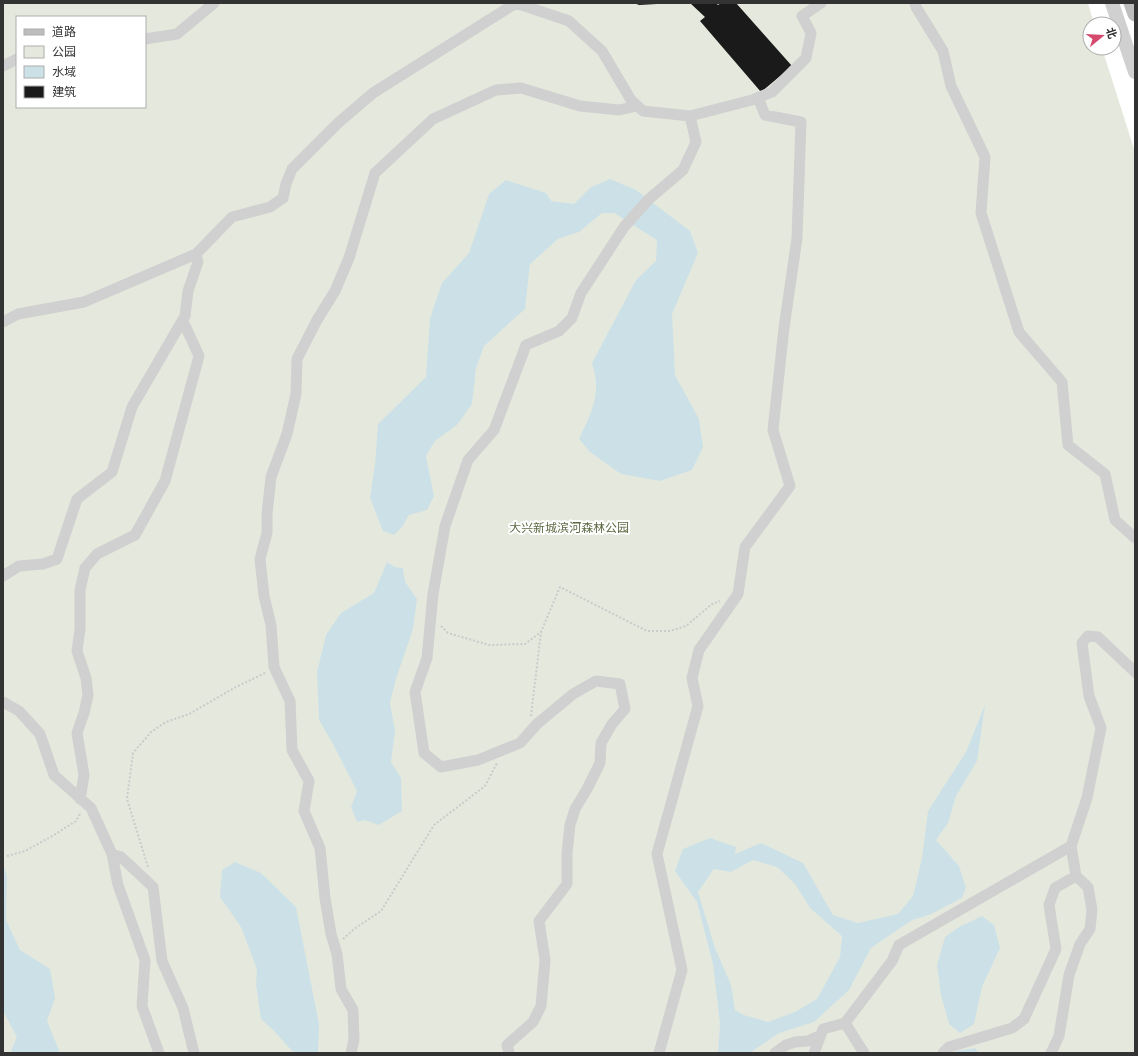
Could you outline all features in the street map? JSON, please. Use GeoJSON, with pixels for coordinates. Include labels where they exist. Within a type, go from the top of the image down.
{"type":"FeatureCollection","features":[{"type":"Feature","properties":{"kind":"main road"},"geometry":{"type":"LineString","coordinates":[[1131,3],[1135,14]]}},
{"type":"Feature","properties":{"kind":"street"},"geometry":{"type":"LineString","coordinates":[[146,39],[177,34],[214,3]]}},
{"type":"Feature","properties":{"kind":"street"},"geometry":{"type":"LineString","coordinates":[[3,322],[18,314],[84,302],[196,254],[232,217],[270,207],[283,198],[286,184],[292,169],[338,123],[373,93],[516,3],[569,21],[602,51],[631,100],[643,111],[690,116],[758,98],[772,92],[806,58],[812,33],[802,16],[821,3]]}},
{"type":"Feature","properties":{"kind":"street"},"geometry":{"type":"LineString","coordinates":[[915,3],[943,51],[951,86],[985,157],[981,213],[1019,332],[1062,382],[1068,445],[1104,474],[1115,520],[1135,538]]}},
{"type":"Feature","properties":{"kind":"street"},"geometry":{"type":"LineString","coordinates":[[1112,3],[1135,72]]}},
{"type":"Feature","properties":{"kind":"street"},"geometry":{"type":"LineString","coordinates":[[3,66],[16,60]]}},
{"type":"Feature","properties":{"kind":"street"},"geometry":{"type":"LineString","coordinates":[[351,1053],[354,1040],[353,1010],[341,989],[337,954],[331,934],[325,898],[320,848],[304,811],[309,781],[292,750],[290,701],[274,666],[270,625],[264,596],[260,559],[267,534],[267,514],[271,477],[287,434],[296,394],[296,359],[335,291],[349,258],[375,173],[433,119],[496,90],[521,88],[580,106],[619,110],[637,106]]}},
{"type":"Feature","properties":{"kind":"street"},"geometry":{"type":"LineString","coordinates":[[659,1053],[682,970],[657,854],[698,706],[692,678],[699,650],[738,594],[745,547],[790,486],[773,430],[784,328],[797,238],[801,122],[765,115],[758,98]]}},
{"type":"Feature","properties":{"kind":"street"},"geometry":{"type":"LineString","coordinates":[[509,1053],[507,1045],[533,1022],[541,1006],[545,960],[539,921],[567,884],[567,853],[570,825],[575,809],[600,763],[601,743],[612,724],[625,709],[620,684],[596,681],[573,694],[537,724],[520,743],[478,760],[441,767],[424,753],[415,692],[426,658],[433,594],[445,526],[468,460],[494,430],[526,345],[559,332],[572,318],[581,293],[624,227],[650,199],[683,170],[696,142],[690,116]]}},
{"type":"Feature","properties":{"kind":"street"},"geometry":{"type":"LineString","coordinates":[[3,576],[19,566],[43,564],[57,559],[77,499],[112,472],[132,407],[185,316],[188,291],[198,262],[196,254]]}},
{"type":"Feature","properties":{"kind":"street"},"geometry":{"type":"LineString","coordinates":[[83,801],[84,775],[77,733],[88,695],[86,678],[77,651],[80,630],[80,590],[85,568],[97,554],[135,535],[165,481],[199,356],[183,321]]}},
{"type":"Feature","properties":{"kind":"street"},"geometry":{"type":"LineString","coordinates":[[1051,1053],[1058,1036],[1069,975],[1080,944],[1090,929],[1092,910],[1088,887],[1076,876],[1071,846],[1087,798],[1101,728],[1089,696],[1082,643],[1088,636],[1098,637],[1135,672]]}},
{"type":"Feature","properties":{"kind":"street"},"geometry":{"type":"LineString","coordinates":[[3,702],[19,710],[40,734],[54,775],[91,808],[112,854],[118,885],[146,960],[142,1006],[159,1053]]}},
{"type":"Feature","properties":{"kind":"street"},"geometry":{"type":"LineString","coordinates":[[814,1053],[823,1029],[845,1023],[892,961],[899,945],[1071,846]]}},
{"type":"Feature","properties":{"kind":"street"},"geometry":{"type":"LineString","coordinates":[[112,854],[121,857],[153,887],[162,961],[183,1008],[194,1053]]}},
{"type":"Feature","properties":{"kind":"street"},"geometry":{"type":"LineString","coordinates":[[942,1053],[950,1047],[1012,1028],[1024,1019],[1056,950],[1049,905],[1055,888],[1076,876]]}},
{"type":"Feature","properties":{"kind":"street"},"geometry":{"type":"LineString","coordinates":[[845,1023],[864,1053]]}},
{"type":"Feature","properties":{"kind":"street"},"geometry":{"type":"LineString","coordinates":[[775,1053],[786,1045],[795,1042],[808,1041],[821,1034]]}},
{"type":"Feature","properties":{"kind":"path"},"geometry":{"type":"LineString","coordinates":[[528,733],[541,632],[560,587],[647,631],[670,631],[686,626],[712,604],[738,594]]}},
{"type":"Feature","properties":{"kind":"path"},"geometry":{"type":"LineString","coordinates":[[440,625],[448,633],[489,645],[525,644],[541,632]]}},
{"type":"Feature","properties":{"kind":"path"},"geometry":{"type":"LineString","coordinates":[[153,887],[140,836],[127,799],[133,753],[151,732],[166,722],[189,714],[234,688],[262,675],[274,666]]}},
{"type":"Feature","properties":{"kind":"path"},"geometry":{"type":"LineString","coordinates":[[335,946],[354,929],[381,911],[434,825],[485,786],[502,750]]}},
{"type":"Feature","properties":{"kind":"path"},"geometry":{"type":"LineString","coordinates":[[7,856],[26,851],[76,821],[83,801]]}},
{"type":"Feature","properties":{"kind":"green space","name":"大兴新城滨河森林公园"},"geometry":{"type":"Polygon","coordinates":[[[3,3],[1088,3],[1092,16],[1082,16],[1082,56],[1105,56],[1135,152],[1135,1053],[3,1053],[3,3]]]}},
{"type":"Feature","properties":{"kind":"water"},"geometry":{"type":"Polygon","coordinates":[[[610,179],[636,190],[690,231],[698,253],[672,314],[675,375],[699,419],[703,447],[692,470],[660,481],[621,474],[590,452],[579,439],[588,420],[596,393],[595,374],[592,363],[636,280],[656,261],[657,240],[614,213],[602,213],[579,232],[558,239],[530,264],[525,309],[484,346],[476,368],[472,404],[457,425],[435,441],[426,456],[434,496],[427,510],[409,515],[402,527],[394,535],[383,531],[370,498],[375,464],[378,424],[426,377],[430,318],[442,283],[469,253],[489,194],[506,180],[546,193],[551,201],[574,204],[591,187],[610,179]]]}},
{"type":"Feature","properties":{"kind":"water"},"geometry":{"type":"Polygon","coordinates":[[[387,562],[395,567],[403,568],[405,582],[417,599],[413,629],[396,679],[390,703],[395,731],[391,762],[401,778],[402,811],[379,825],[365,820],[357,822],[351,807],[357,791],[319,720],[317,672],[326,635],[341,613],[374,593],[387,562]]]}},
{"type":"Feature","properties":{"kind":"water"},"geometry":{"type":"Polygon","coordinates":[[[985,705],[977,761],[956,796],[948,823],[936,840],[959,866],[966,888],[962,898],[929,915],[912,920],[871,948],[849,990],[814,1022],[779,1033],[750,1053],[718,1053],[720,1024],[713,964],[697,902],[675,871],[683,849],[710,838],[736,847],[735,854],[761,843],[803,863],[833,915],[858,923],[898,914],[913,896],[922,858],[928,811],[966,752],[985,705]],[[753,860],[731,872],[714,869],[698,892],[715,948],[731,985],[735,1010],[744,1015],[768,1022],[795,1012],[817,999],[840,957],[842,936],[810,908],[795,884],[777,867],[753,860]]]}},
{"type":"Feature","properties":{"kind":"water"},"geometry":{"type":"Polygon","coordinates":[[[235,862],[261,873],[296,907],[319,1024],[318,1053],[294,1053],[261,1019],[256,985],[257,969],[241,927],[220,897],[222,870],[235,862]]]}},
{"type":"Feature","properties":{"kind":"water"},"geometry":{"type":"Polygon","coordinates":[[[3,864],[7,876],[6,920],[20,950],[50,969],[55,998],[47,1021],[60,1053],[10,1053],[17,1037],[3,1011],[3,864]]]}},
{"type":"Feature","properties":{"kind":"water"},"geometry":{"type":"Polygon","coordinates":[[[982,916],[994,925],[1000,948],[982,987],[974,1024],[960,1033],[949,1024],[941,995],[937,965],[945,937],[959,927],[982,916]]]}},
{"type":"Feature","properties":{"kind":"water"},"geometry":{"type":"Polygon","coordinates":[[[975,1048],[979,1053],[955,1053],[956,1051],[975,1048]]]}},
{"type":"Feature","properties":{"kind":"building"},"geometry":{"type":"Polygon","coordinates":[[[634,3],[657,3],[657,4],[639,5],[634,3]]]}},
{"type":"Feature","properties":{"kind":"building"},"geometry":{"type":"Polygon","coordinates":[[[690,3],[716,3],[718,5],[721,3],[736,3],[792,66],[761,92],[700,21],[705,17],[690,3]]]}}]}
